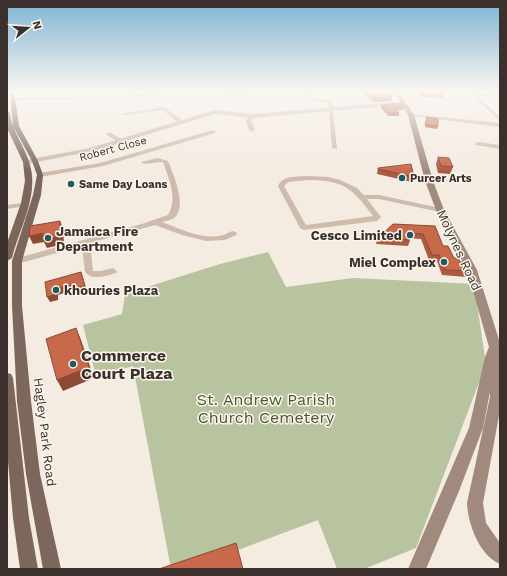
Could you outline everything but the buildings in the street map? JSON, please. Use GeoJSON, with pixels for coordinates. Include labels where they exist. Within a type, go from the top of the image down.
{"type":"FeatureCollection","features":[{"type":"Feature","properties":{"kind":"main road","name":"Hagley Park Road"},"geometry":{"type":"LineString","coordinates":[[15,118],[16,126],[30,162],[28,169],[28,194],[10,245],[17,306],[24,401],[33,474],[52,569]]}},
{"type":"Feature","properties":{"kind":"main road","name":"Molynes Road"},"geometry":{"type":"LineString","coordinates":[[412,118],[429,181],[440,210],[472,270],[479,289],[499,360],[496,397],[475,503],[475,513],[478,525],[484,536],[500,555]]}},
{"type":"Feature","properties":{"kind":"main road","name":"Hagley Park Road"},"geometry":{"type":"LineString","coordinates":[[7,120],[9,127],[30,162],[40,175],[37,196],[12,260]]}},
{"type":"Feature","properties":{"kind":"main road"},"geometry":{"type":"LineString","coordinates":[[417,569],[451,491],[476,428],[491,357],[495,347]]}},
{"type":"Feature","properties":{"kind":"main road"},"geometry":{"type":"LineString","coordinates":[[7,378],[21,518],[29,569]]}},
{"type":"Feature","properties":{"kind":"street"},"geometry":{"type":"LineString","coordinates":[[176,118],[181,122]]}},
{"type":"Feature","properties":{"kind":"street"},"geometry":{"type":"LineString","coordinates":[[30,162],[91,150],[195,118]]}},
{"type":"Feature","properties":{"kind":"street"},"geometry":{"type":"LineString","coordinates":[[251,118],[248,120],[252,130]]}},
{"type":"Feature","properties":{"kind":"street"},"geometry":{"type":"LineString","coordinates":[[333,118],[335,148]]}},
{"type":"Feature","properties":{"kind":"street"},"geometry":{"type":"LineString","coordinates":[[437,118],[500,125]]}},
{"type":"Feature","properties":{"kind":"street","name":"Robert Close"},"geometry":{"type":"LineString","coordinates":[[40,175],[101,165],[213,132]]}},
{"type":"Feature","properties":{"kind":"street"},"geometry":{"type":"LineString","coordinates":[[109,134],[120,141]]}},
{"type":"Feature","properties":{"kind":"street"},"geometry":{"type":"LineString","coordinates":[[478,144],[500,147]]}},
{"type":"Feature","properties":{"kind":"street"},"geometry":{"type":"LineString","coordinates":[[12,260],[157,223],[168,218],[174,212],[175,188],[164,161],[144,162]]}},
{"type":"Feature","properties":{"kind":"street"},"geometry":{"type":"LineString","coordinates":[[292,180],[329,180],[352,186],[362,197],[377,217],[374,219],[304,228],[281,186],[283,182],[292,180]]}},
{"type":"Feature","properties":{"kind":"street"},"geometry":{"type":"LineString","coordinates":[[362,197],[374,196],[440,210]]}},
{"type":"Feature","properties":{"kind":"street"},"geometry":{"type":"LineString","coordinates":[[7,207],[24,205]]}},
{"type":"Feature","properties":{"kind":"street"},"geometry":{"type":"LineString","coordinates":[[157,223],[208,240],[222,239],[233,233]]}},
{"type":"Feature","properties":{"kind":"street"},"geometry":{"type":"LineString","coordinates":[[86,242],[89,272],[96,274],[113,271]]}},
{"type":"Feature","properties":{"kind":"green space","name":"St. Andrew Parish Church Cemetery"},"geometry":{"type":"Polygon","coordinates":[[[268,252],[286,287],[353,278],[474,284],[486,364],[416,548],[364,569],[337,569],[318,520],[188,569],[171,569],[133,366],[96,376],[83,325],[122,314],[125,294],[220,264],[268,252]]]}},
{"type":"Feature","properties":{"kind":"place","name":"Purcer Arts"},"geometry":{"type":"Point","coordinates":[402,178]}},
{"type":"Feature","properties":{"kind":"place","name":"Same Day Loans"},"geometry":{"type":"Point","coordinates":[71,184]}},
{"type":"Feature","properties":{"kind":"place","name":"Cesco Limited"},"geometry":{"type":"Point","coordinates":[410,235]}},
{"type":"Feature","properties":{"kind":"place","name":"Jamaica Fire Department"},"geometry":{"type":"Point","coordinates":[48,238]}},
{"type":"Feature","properties":{"kind":"place","name":"Miel Complex"},"geometry":{"type":"Point","coordinates":[444,262]}},
{"type":"Feature","properties":{"kind":"place","name":"khouries Plaza"},"geometry":{"type":"Point","coordinates":[56,290]}},
{"type":"Feature","properties":{"kind":"place","name":"Commerce Court Plaza"},"geometry":{"type":"Point","coordinates":[73,364]}}]}
